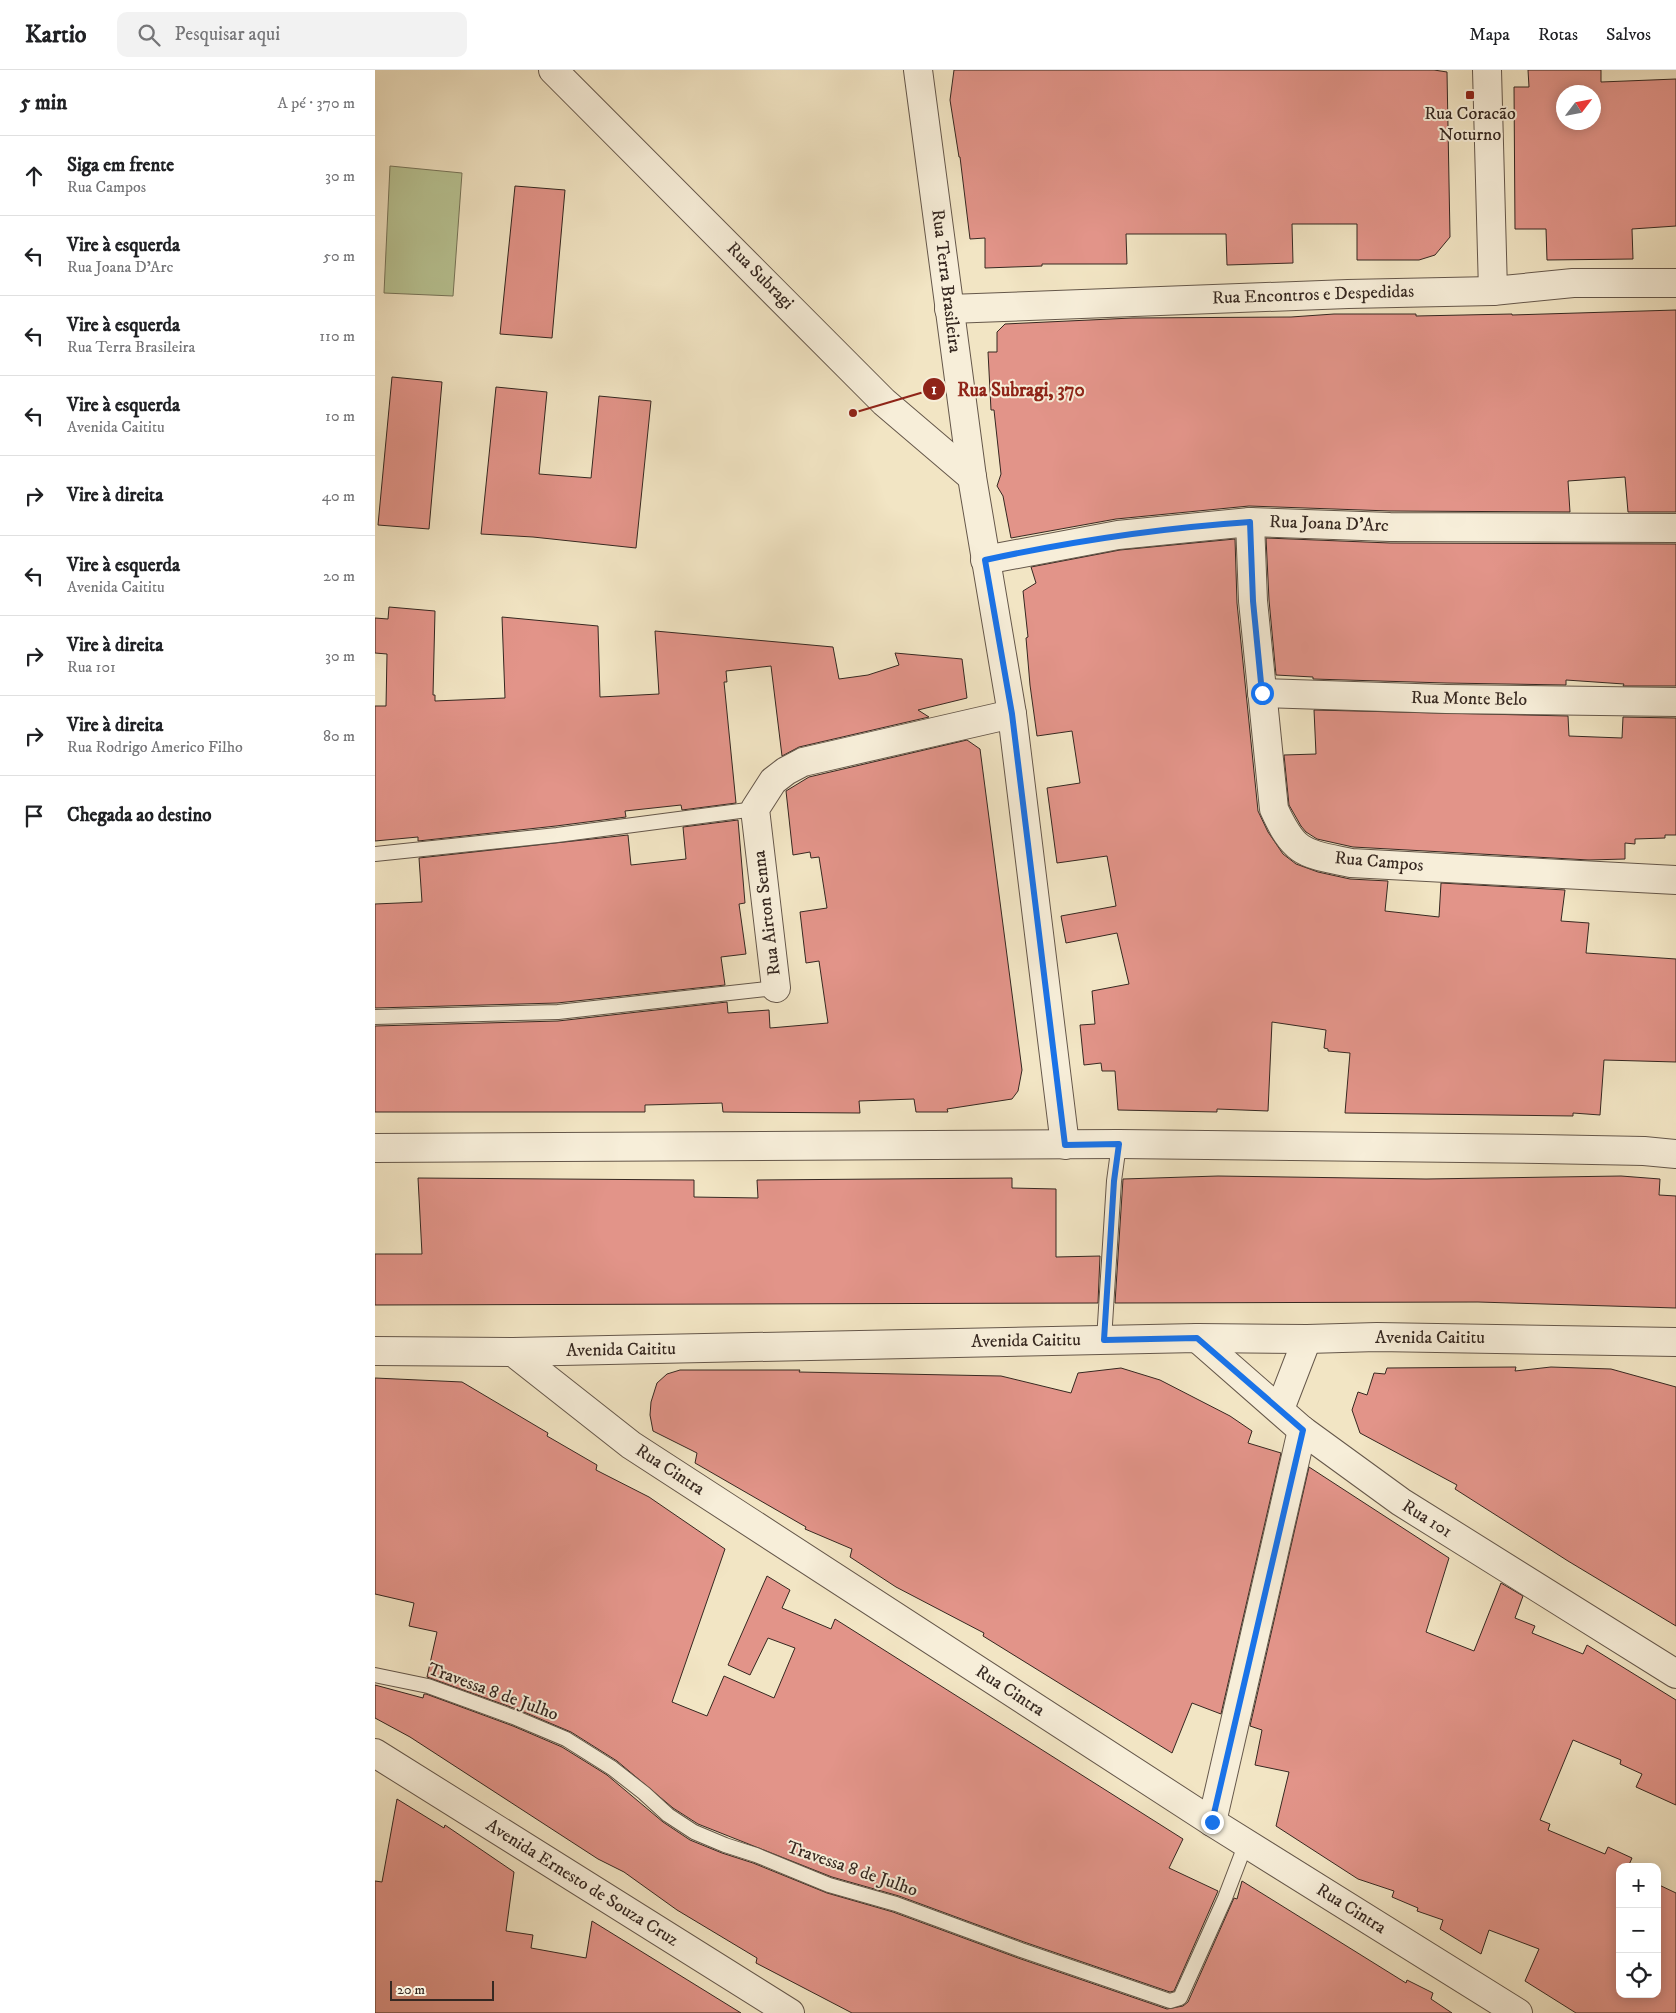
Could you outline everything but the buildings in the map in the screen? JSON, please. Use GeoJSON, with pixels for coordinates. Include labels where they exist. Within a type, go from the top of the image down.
{"type":"FeatureCollection","features":[{"type":"Feature","properties":{"kind":"street","name":"Rua Subragi"},"geometry":{"type":"LineString","coordinates":[[553,70],[884,402],[972,477]]}},
{"type":"Feature","properties":{"kind":"street","name":"Rua Terra Brasileira"},"geometry":{"type":"LineString","coordinates":[[918,70],[972,477],[1012,714],[1065,1145]]}},
{"type":"Feature","properties":{"kind":"street"},"geometry":{"type":"LineString","coordinates":[[1487,70],[1493,291]]}},
{"type":"Feature","properties":{"kind":"street","name":"Rua Encontros e Despedidas"},"geometry":{"type":"LineString","coordinates":[[949,309],[1348,294],[1493,291],[1573,283],[1676,283]]}},
{"type":"Feature","properties":{"kind":"street","name":"Rua Joana D'Arc"},"geometry":{"type":"LineString","coordinates":[[985,560],[1118,535],[1250,522],[1390,526],[1676,528]]}},
{"type":"Feature","properties":{"kind":"street","name":"Rua Campos"},"geometry":{"type":"LineString","coordinates":[[1250,522],[1253,601],[1274,809],[1283,829],[1292,842],[1308,854],[1351,863],[1676,880]]}},
{"type":"Feature","properties":{"kind":"street","name":"Rua Monte Belo"},"geometry":{"type":"LineString","coordinates":[[1262,693],[1446,699],[1676,702]]}},
{"type":"Feature","properties":{"kind":"street"},"geometry":{"type":"LineString","coordinates":[[755,809],[773,781],[785,771],[803,762],[1012,714]]}},
{"type":"Feature","properties":{"kind":"street","name":"Rua Airton Senna"},"geometry":{"type":"LineString","coordinates":[[755,809],[776,988]]}},
{"type":"Feature","properties":{"kind":"street"},"geometry":{"type":"LineString","coordinates":[[375,1148],[1119,1144],[1568,1150],[1676,1154]]}},
{"type":"Feature","properties":{"kind":"street","name":"Avenida Caititu"},"geometry":{"type":"LineString","coordinates":[[375,1350],[513,1352],[1197,1338],[1307,1339],[1377,1337],[1676,1342]]}},
{"type":"Feature","properties":{"kind":"street","name":"Rua 101"},"geometry":{"type":"LineString","coordinates":[[1197,1338],[1303,1430],[1401,1502],[1676,1674]]}},
{"type":"Feature","properties":{"kind":"street"},"geometry":{"type":"LineString","coordinates":[[1280,1409],[1307,1339]]}},
{"type":"Feature","properties":{"kind":"street","name":"Rua Cintra"},"geometry":{"type":"LineString","coordinates":[[513,1352],[631,1445],[1246,1844],[1518,2013]]}},
{"type":"Feature","properties":{"kind":"street"},"geometry":{"type":"LineString","coordinates":[[1212,1822],[1303,1430]]}},
{"type":"Feature","properties":{"kind":"street","name":"Avenida Ernesto de Souza Cruz"},"geometry":{"type":"LineString","coordinates":[[375,1753],[790,2013]]}},
{"type":"Feature","properties":{"kind":"lane"},"geometry":{"type":"LineString","coordinates":[[375,854],[557,835],[755,809]]}},
{"type":"Feature","properties":{"kind":"lane","name":"Rua Airton Senna"},"geometry":{"type":"LineString","coordinates":[[375,1016],[558,1012],[776,988]]}},
{"type":"Feature","properties":{"kind":"lane"},"geometry":{"type":"LineString","coordinates":[[1104,1340],[1114,1181],[1119,1144]]}},
{"type":"Feature","properties":{"kind":"lane","name":"Travessa 8 de Julho"},"geometry":{"type":"LineString","coordinates":[[375,1675],[428,1686],[516,1718],[566,1739],[612,1768],[668,1815],[693,1832],[829,1885],[896,1904],[1021,1950],[1170,2001],[1181,1998],[1225,1898],[1246,1844]]}},
{"type":"Feature","properties":{"kind":"green space"},"geometry":{"type":"Polygon","coordinates":[[[390,166],[462,173],[453,296],[384,293],[390,166]]]}},
{"type":"Feature","properties":{"kind":"place","name":"Rua Coracão Noturno"},"geometry":{"type":"Point","coordinates":[1470,95]}},
{"type":"Feature","properties":{"kind":"place","name":"Rua Subragi, 370"},"geometry":{"type":"Point","coordinates":[853,413]}},
{"type":"Feature","properties":{"kind":"route"},"geometry":{"type":"LineString","coordinates":[[1212,1822],[1303,1430],[1197,1338],[1104,1340],[1108,1303],[1114,1181],[1119,1144],[1065,1145],[1012,714],[985,560],[1118,535],[1250,522],[1253,601],[1262,693]]}}]}
